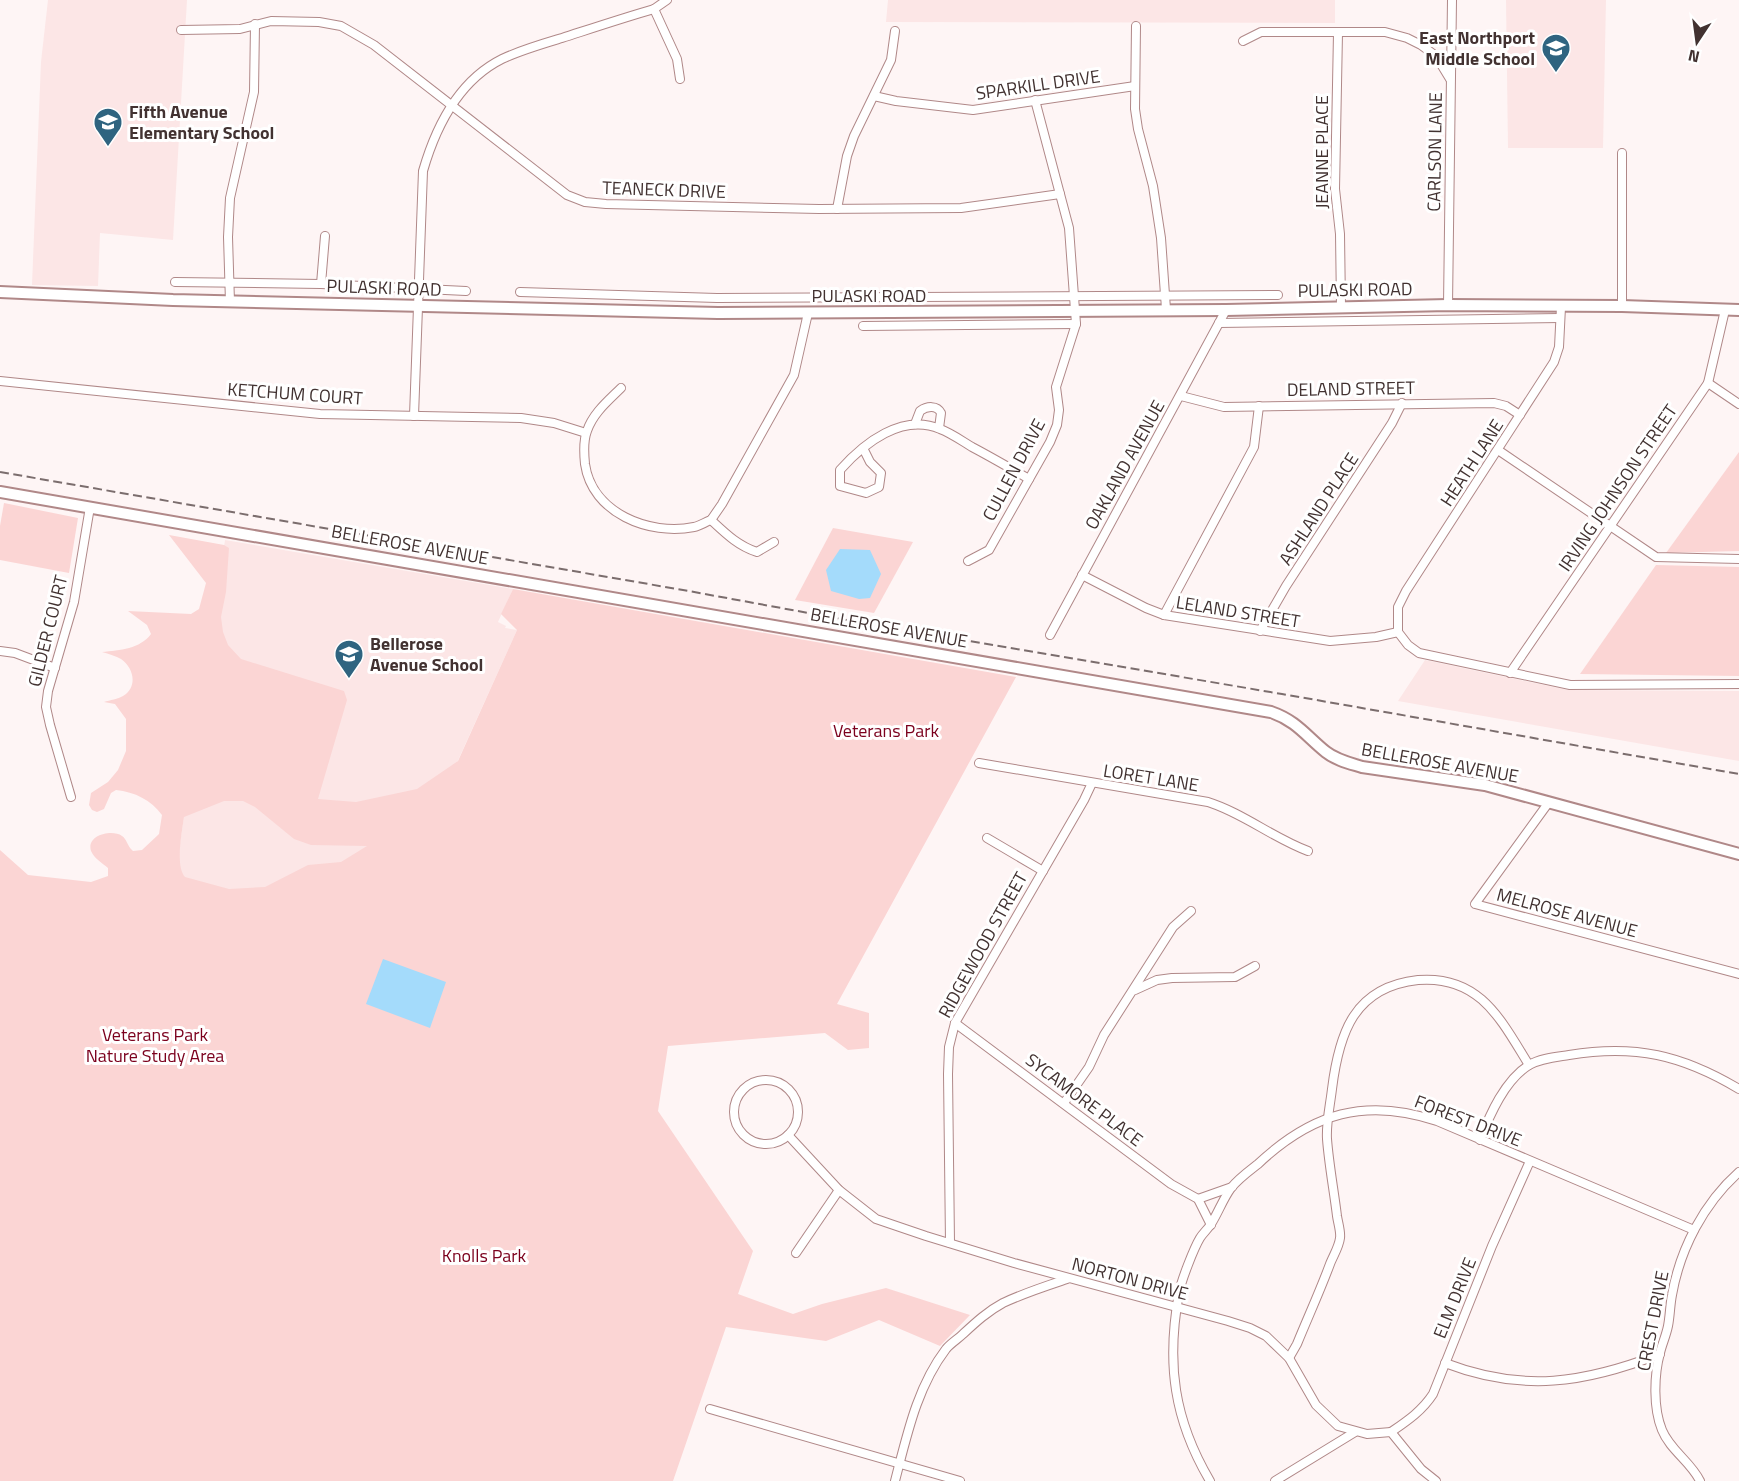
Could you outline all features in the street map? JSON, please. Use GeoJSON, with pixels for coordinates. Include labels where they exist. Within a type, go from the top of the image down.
{"type":"FeatureCollection","features":[{"type":"Feature","properties":{"kind":"street"},"geometry":{"type":"LineString","coordinates":[[414,416],[423,171],[438,127],[451,105],[481,73],[501,59],[654,9],[667,0]]}},
{"type":"Feature","properties":{"kind":"street","name":"CARLSON LANE"},"geometry":{"type":"LineString","coordinates":[[1448,305],[1452,0]]}},
{"type":"Feature","properties":{"kind":"street"},"geometry":{"type":"LineString","coordinates":[[654,9],[677,59],[680,78]]}},
{"type":"Feature","properties":{"kind":"street","name":"TEANECK DRIVE"},"geometry":{"type":"LineString","coordinates":[[181,30],[221,31],[240,29],[255,24],[294,21],[341,26],[374,45],[567,195],[585,202],[837,209],[961,207],[1060,194]]}},
{"type":"Feature","properties":{"kind":"street"},"geometry":{"type":"LineString","coordinates":[[230,302],[228,237],[230,198],[254,92],[255,24]]}},
{"type":"Feature","properties":{"kind":"street"},"geometry":{"type":"LineString","coordinates":[[1136,26],[1137,129],[1155,197],[1161,238],[1166,309]]}},
{"type":"Feature","properties":{"kind":"street"},"geometry":{"type":"LineString","coordinates":[[837,209],[847,156],[854,136],[891,60],[895,31]]}},
{"type":"Feature","properties":{"kind":"street"},"geometry":{"type":"LineString","coordinates":[[1243,41],[1261,32],[1385,32],[1407,38],[1421,45],[1436,56],[1451,80]]}},
{"type":"Feature","properties":{"kind":"street","name":"JEANNE PLACE"},"geometry":{"type":"LineString","coordinates":[[1338,33],[1335,189],[1341,234],[1341,306]]}},
{"type":"Feature","properties":{"kind":"street","name":"SPARKILL DRIVE"},"geometry":{"type":"LineString","coordinates":[[874,96],[896,101],[973,110],[1135,86]]}},
{"type":"Feature","properties":{"kind":"street","name":"CULLEN DRIVE"},"geometry":{"type":"LineString","coordinates":[[968,561],[989,550],[1050,441],[1057,425],[1059,410],[1056,387],[1076,324],[1069,228],[1035,100]]}},
{"type":"Feature","properties":{"kind":"street"},"geometry":{"type":"LineString","coordinates":[[1622,153],[1622,306]]}},
{"type":"Feature","properties":{"kind":"street"},"geometry":{"type":"LineString","coordinates":[[321,284],[325,236]]}},
{"type":"Feature","properties":{"kind":"street"},"geometry":{"type":"LineString","coordinates":[[175,282],[321,284],[466,291]]}},
{"type":"Feature","properties":{"kind":"street","name":"PULASKI ROAD"},"geometry":{"type":"LineString","coordinates":[[0,291],[96,298],[718,313],[1226,310],[1448,305],[1560,312],[1622,306],[1739,310]]}},
{"type":"Feature","properties":{"kind":"street"},"geometry":{"type":"LineString","coordinates":[[520,292],[717,298],[1278,295]]}},
{"type":"Feature","properties":{"kind":"street"},"geometry":{"type":"LineString","coordinates":[[564,310],[565,294]]}},
{"type":"Feature","properties":{"kind":"street"},"geometry":{"type":"LineString","coordinates":[[717,298],[718,313]]}},
{"type":"Feature","properties":{"kind":"street","name":"OAKLAND AVENUE"},"geometry":{"type":"LineString","coordinates":[[1050,634],[1226,310]]}},
{"type":"Feature","properties":{"kind":"street","name":"IRVING JOHNSON STREET"},"geometry":{"type":"LineString","coordinates":[[1510,673],[1708,383],[1725,310]]}},
{"type":"Feature","properties":{"kind":"street"},"geometry":{"type":"LineString","coordinates":[[1219,323],[1560,312]]}},
{"type":"Feature","properties":{"kind":"street","name":"HEATH LANE"},"geometry":{"type":"LineString","coordinates":[[1398,632],[1398,607],[1406,591],[1554,362],[1559,346],[1560,312]]}},
{"type":"Feature","properties":{"kind":"street"},"geometry":{"type":"LineString","coordinates":[[621,388],[604,404],[586,433],[584,458],[590,481],[606,504],[617,513],[636,522],[676,528],[695,527],[711,519],[722,504],[794,375],[808,313]]}},
{"type":"Feature","properties":{"kind":"street"},"geometry":{"type":"LineString","coordinates":[[863,326],[1076,324]]}},
{"type":"Feature","properties":{"kind":"street","name":"KETCHUM COURT"},"geometry":{"type":"LineString","coordinates":[[0,381],[321,414],[521,418],[554,423],[586,433]]}},
{"type":"Feature","properties":{"kind":"street"},"geometry":{"type":"LineString","coordinates":[[1708,383],[1739,404]]}},
{"type":"Feature","properties":{"kind":"street","name":"DELAND STREET"},"geometry":{"type":"LineString","coordinates":[[1181,396],[1224,408],[1494,403],[1506,406],[1520,415]]}},
{"type":"Feature","properties":{"kind":"street","name":"ASHLAND PLACE"},"geometry":{"type":"LineString","coordinates":[[1260,631],[1286,586],[1392,423],[1402,403]]}},
{"type":"Feature","properties":{"kind":"street"},"geometry":{"type":"LineString","coordinates":[[1164,615],[1254,447],[1259,406]]}},
{"type":"Feature","properties":{"kind":"street"},"geometry":{"type":"LineString","coordinates":[[915,424],[920,411],[934,407],[940,413],[939,428]]}},
{"type":"Feature","properties":{"kind":"street"},"geometry":{"type":"LineString","coordinates":[[863,448],[870,462],[881,473],[879,487],[866,493],[840,486],[840,470],[863,448],[878,437],[897,428],[915,424],[939,428],[1029,479]]}},
{"type":"Feature","properties":{"kind":"street"},"geometry":{"type":"LineString","coordinates":[[1498,450],[1656,557],[1739,559]]}},
{"type":"Feature","properties":{"kind":"street","name":"BELLEROSE AVENUE"},"geometry":{"type":"LineString","coordinates":[[0,492],[1271,712],[1287,717],[1327,753],[1344,762],[1362,767],[1485,785],[1739,854]]}},
{"type":"Feature","properties":{"kind":"street","name":"GILDER COURT"},"geometry":{"type":"LineString","coordinates":[[70,797],[46,707],[48,691],[74,602],[90,507]]}},
{"type":"Feature","properties":{"kind":"street"},"geometry":{"type":"LineString","coordinates":[[711,519],[746,549],[757,552],[774,542]]}},
{"type":"Feature","properties":{"kind":"street","name":"LELAND STREET"},"geometry":{"type":"LineString","coordinates":[[1082,574],[1164,615],[1330,641],[1376,637],[1398,632]]}},
{"type":"Feature","properties":{"kind":"street"},"geometry":{"type":"LineString","coordinates":[[1398,632],[1408,645],[1419,653],[1570,685],[1739,684]]}},
{"type":"Feature","properties":{"kind":"street"},"geometry":{"type":"LineString","coordinates":[[0,651],[15,653],[55,668]]}},
{"type":"Feature","properties":{"kind":"street","name":"LORET LANE"},"geometry":{"type":"LineString","coordinates":[[979,763],[1208,802],[1223,807],[1287,843],[1308,851]]}},
{"type":"Feature","properties":{"kind":"street","name":"RIDGEWOOD STREET"},"geometry":{"type":"LineString","coordinates":[[950,1243],[948,1074],[949,1047],[955,1023],[1092,783]]}},
{"type":"Feature","properties":{"kind":"street","name":"MELROSE AVENUE"},"geometry":{"type":"LineString","coordinates":[[1549,802],[1475,904],[1739,974]]}},
{"type":"Feature","properties":{"kind":"street"},"geometry":{"type":"LineString","coordinates":[[987,838],[1042,871]]}},
{"type":"Feature","properties":{"kind":"street"},"geometry":{"type":"LineString","coordinates":[[1064,1103],[1089,1067],[1104,1035],[1173,927],[1191,911]]}},
{"type":"Feature","properties":{"kind":"street"},"geometry":{"type":"LineString","coordinates":[[1134,991],[1157,980],[1235,977],[1255,966]]}},
{"type":"Feature","properties":{"kind":"street"},"geometry":{"type":"LineString","coordinates":[[1289,1358],[1297,1344],[1340,1238],[1327,1138],[1328,1118],[1340,1045],[1349,1021],[1361,1005],[1393,985],[1430,979],[1459,985],[1488,1003],[1529,1065]]}},
{"type":"Feature","properties":{"kind":"street","name":"SYCAMORE PLACE"},"geometry":{"type":"LineString","coordinates":[[955,1023],[1171,1184],[1198,1198]]}},
{"type":"Feature","properties":{"kind":"street"},"geometry":{"type":"LineString","coordinates":[[1480,1140],[1495,1104],[1507,1087],[1529,1065],[1547,1059],[1593,1051],[1652,1053],[1699,1068],[1739,1089]]}},
{"type":"Feature","properties":{"kind":"street"},"geometry":{"type":"LineString","coordinates":[[762,1080],[772,1080],[790,1090],[798,1108],[794,1127],[788,1135],[768,1144],[747,1137],[735,1119],[734,1108],[744,1089],[762,1080]]}},
{"type":"Feature","properties":{"kind":"street","name":"FOREST DRIVE"},"geometry":{"type":"LineString","coordinates":[[1210,1481],[1191,1446],[1178,1404],[1173,1354],[1179,1292],[1199,1239],[1232,1187],[1276,1147],[1328,1118],[1360,1110],[1382,1109],[1411,1112],[1694,1230]]}},
{"type":"Feature","properties":{"kind":"street","name":"NORTON DRIVE"},"geometry":{"type":"LineString","coordinates":[[788,1135],[839,1190],[876,1219],[1069,1278],[1250,1328],[1266,1336],[1289,1358],[1316,1406],[1338,1426],[1367,1434],[1391,1432]]}},
{"type":"Feature","properties":{"kind":"street","name":"ELM DRIVE"},"geometry":{"type":"LineString","coordinates":[[1391,1432],[1409,1421],[1425,1406],[1432,1394],[1492,1246],[1530,1161]]}},
{"type":"Feature","properties":{"kind":"street","name":"CREST DRIVE"},"geometry":{"type":"LineString","coordinates":[[1700,1481],[1661,1430],[1656,1400],[1660,1354],[1669,1323],[1671,1296],[1677,1272],[1694,1230],[1719,1193],[1739,1172]]}},
{"type":"Feature","properties":{"kind":"street"},"geometry":{"type":"LineString","coordinates":[[1210,1225],[1198,1198],[1232,1187]]}},
{"type":"Feature","properties":{"kind":"street"},"geometry":{"type":"LineString","coordinates":[[796,1253],[839,1190]]}},
{"type":"Feature","properties":{"kind":"street"},"geometry":{"type":"LineString","coordinates":[[895,1481],[919,1397],[947,1347],[980,1317],[1002,1304],[1027,1292],[1069,1278]]}},
{"type":"Feature","properties":{"kind":"street"},"geometry":{"type":"LineString","coordinates":[[1445,1363],[1483,1375],[1551,1382],[1611,1372],[1660,1354]]}},
{"type":"Feature","properties":{"kind":"street"},"geometry":{"type":"LineString","coordinates":[[710,1408],[960,1481]]}},
{"type":"Feature","properties":{"kind":"street"},"geometry":{"type":"LineString","coordinates":[[1275,1481],[1355,1432]]}},
{"type":"Feature","properties":{"kind":"street"},"geometry":{"type":"LineString","coordinates":[[1391,1432],[1421,1469],[1436,1481]]}},
{"type":"Feature","properties":{"kind":"shaded area","name":"Fifth Avenue Elementary School"},"geometry":{"type":"Polygon","coordinates":[[[48,0],[187,0],[173,240],[100,233],[98,286],[32,285],[41,62],[48,0]]]}},
{"type":"Feature","properties":{"kind":"shaded area"},"geometry":{"type":"Polygon","coordinates":[[[888,0],[1335,0],[1335,23],[886,22],[888,0]]]}},
{"type":"Feature","properties":{"kind":"shaded area","name":"East Northport Middle School"},"geometry":{"type":"Polygon","coordinates":[[[1506,0],[1606,0],[1603,148],[1508,148],[1506,0]]]}},
{"type":"Feature","properties":{"kind":"shaded area","name":"Bellerose Avenue School"},"geometry":{"type":"Polygon","coordinates":[[[225,540],[513,589],[498,622],[506,626],[505,628],[517,630],[450,778],[371,912],[173,891],[225,540]]]}},
{"type":"Feature","properties":{"kind":"shaded area"},"geometry":{"type":"Polygon","coordinates":[[[1425,660],[1568,690],[1739,691],[1739,761],[1398,701],[1425,660]]]}},
{"type":"Feature","properties":{"kind":"green space"},"geometry":{"type":"Polygon","coordinates":[[[1739,452],[1739,551],[1666,553],[1739,452]]]}},
{"type":"Feature","properties":{"kind":"green space"},"geometry":{"type":"Polygon","coordinates":[[[4,503],[78,518],[69,573],[0,560],[0,526],[4,503]]]}},
{"type":"Feature","properties":{"kind":"green space"},"geometry":{"type":"Polygon","coordinates":[[[833,528],[913,542],[874,613],[795,600],[833,528]]]}},
{"type":"Feature","properties":{"kind":"green space"},"geometry":{"type":"Polygon","coordinates":[[[169,535],[224,545],[229,548],[226,592],[221,617],[228,645],[241,659],[344,691],[347,700],[318,799],[356,802],[417,789],[458,761],[517,630],[501,614],[513,589],[1016,677],[837,1004],[869,1013],[869,1048],[848,1050],[825,1033],[668,1046],[658,1111],[753,1251],[738,1294],[793,1314],[822,1304],[886,1288],[970,1315],[940,1346],[879,1320],[826,1341],[726,1327],[673,1481],[0,1481],[0,850],[28,875],[91,882],[108,876],[108,868],[91,851],[90,845],[96,837],[106,833],[118,834],[124,837],[133,851],[142,850],[159,834],[162,815],[148,801],[136,795],[116,790],[111,793],[104,809],[97,812],[89,805],[91,793],[108,782],[118,770],[126,751],[126,719],[115,704],[104,702],[123,696],[131,688],[132,683],[129,667],[121,659],[102,652],[135,646],[151,634],[147,625],[128,611],[191,614],[199,609],[206,583],[169,535]],[[224,801],[184,817],[180,865],[185,877],[229,889],[265,887],[308,865],[341,862],[367,846],[311,845],[294,839],[255,807],[243,801],[224,801]]]}},
{"type":"Feature","properties":{"kind":"green space"},"geometry":{"type":"Polygon","coordinates":[[[1656,565],[1739,567],[1739,676],[1580,674],[1656,565]]]}},
{"type":"Feature","properties":{"kind":"water"},"geometry":{"type":"Polygon","coordinates":[[[840,549],[870,550],[881,574],[870,598],[859,599],[831,591],[826,570],[840,549]]]}},
{"type":"Feature","properties":{"kind":"water"},"geometry":{"type":"Polygon","coordinates":[[[383,959],[446,982],[430,1028],[366,1004],[383,959]]]}},
{"type":"Feature","properties":{"kind":"railway"},"geometry":{"type":"LineString","coordinates":[[0,472],[1739,774]]}},
{"type":"Feature","properties":{"kind":"place","name":"East Northport Middle School"},"geometry":{"type":"Point","coordinates":[1556,74]}},
{"type":"Feature","properties":{"kind":"place","name":"Fifth Avenue Elementary School"},"geometry":{"type":"Point","coordinates":[108,148]}},
{"type":"Feature","properties":{"kind":"place","name":"Bellerose Avenue School"},"geometry":{"type":"Point","coordinates":[349,680]}},
{"type":"Feature","properties":{"kind":"park label","name":"Veterans Park"},"geometry":{"type":"Point","coordinates":[886,731]}},
{"type":"Feature","properties":{"kind":"park label","name":"Veterans Park Nature Study Area"},"geometry":{"type":"Point","coordinates":[155,1045]}},
{"type":"Feature","properties":{"kind":"park label","name":"Knolls Park"},"geometry":{"type":"Point","coordinates":[484,1256]}}]}
